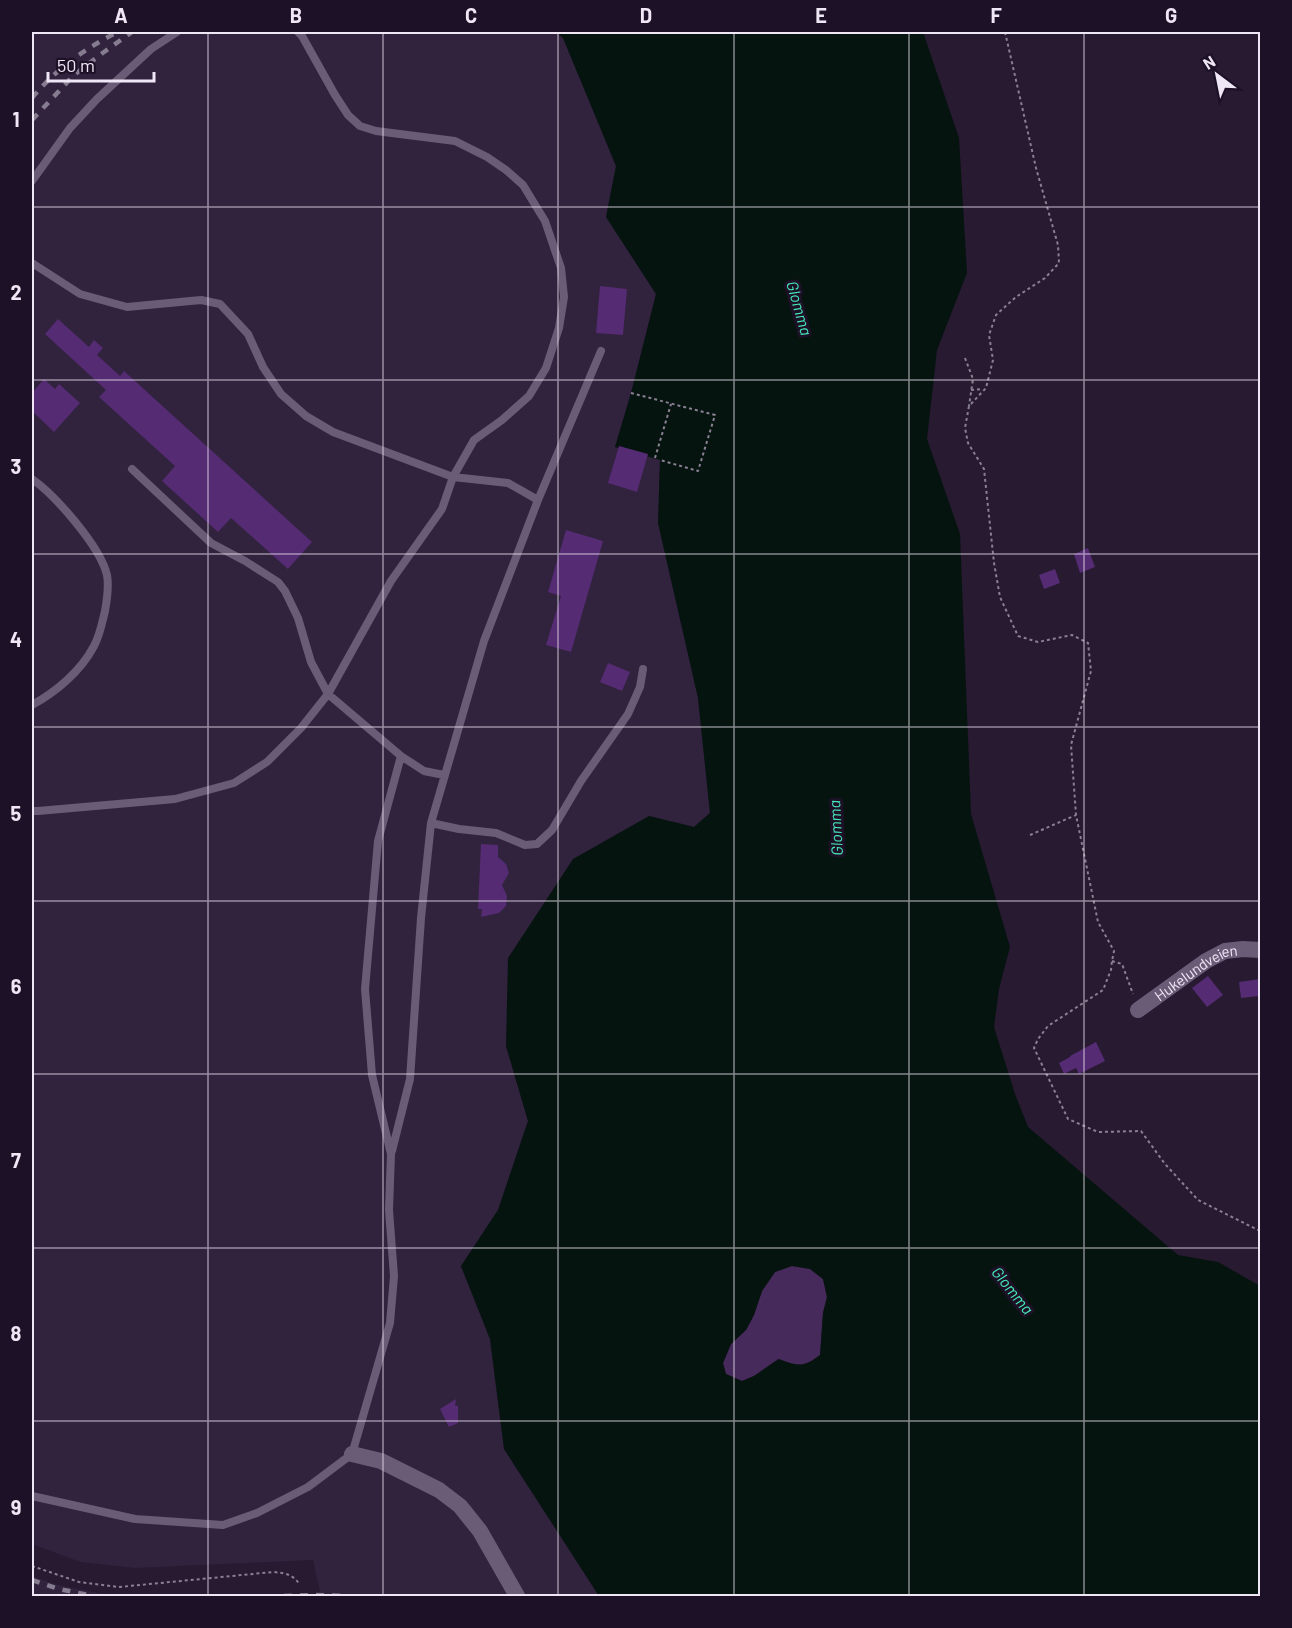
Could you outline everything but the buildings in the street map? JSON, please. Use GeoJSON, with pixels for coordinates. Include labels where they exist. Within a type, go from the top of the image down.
{"type":"FeatureCollection","features":[{"type":"Feature","properties":{"kind":"street","name":"Hukelundveien"},"geometry":{"type":"LineString","coordinates":[[1138,1010],[1206,961],[1225,951],[1243,949],[1260,951]]}},
{"type":"Feature","properties":{"kind":"street"},"geometry":{"type":"LineString","coordinates":[[352,1454],[381,1461],[439,1490],[460,1506],[480,1531],[517,1596]]}},
{"type":"Feature","properties":{"kind":"lane"},"geometry":{"type":"LineString","coordinates":[[32,181],[70,128],[97,99],[151,49],[177,32]]}},
{"type":"Feature","properties":{"kind":"lane"},"geometry":{"type":"LineString","coordinates":[[32,811],[175,799],[234,783],[267,762],[301,728],[328,694],[391,581],[442,509],[453,477],[474,440],[502,420],[529,396],[546,368],[559,328],[564,297],[561,268],[545,221],[523,185],[487,157],[455,141],[376,131],[360,126],[348,115],[298,32]]}},
{"type":"Feature","properties":{"kind":"lane"},"geometry":{"type":"LineString","coordinates":[[32,263],[80,294],[127,307],[201,300],[220,304],[248,334],[263,367],[281,394],[306,416],[333,432],[453,477],[508,483],[538,500]]}},
{"type":"Feature","properties":{"kind":"lane"},"geometry":{"type":"LineString","coordinates":[[32,1496],[135,1519],[222,1525],[257,1514],[308,1487],[352,1454],[390,1323],[394,1276],[389,1210],[391,1154],[410,1079],[421,918],[431,823],[484,641],[538,500],[601,351]]}},
{"type":"Feature","properties":{"kind":"lane"},"geometry":{"type":"LineString","coordinates":[[132,469],[211,543],[278,582],[298,618],[311,663],[328,694],[401,756],[424,771],[444,775]]}},
{"type":"Feature","properties":{"kind":"lane"},"geometry":{"type":"LineString","coordinates":[[32,479],[40,484],[82,530],[97,550],[107,575],[107,596],[102,624],[91,652],[69,678],[52,693],[32,705]]}},
{"type":"Feature","properties":{"kind":"lane"},"geometry":{"type":"LineString","coordinates":[[431,823],[496,833],[525,845],[537,844],[552,830],[581,781],[628,714],[641,682],[643,669]]}},
{"type":"Feature","properties":{"kind":"lane"},"geometry":{"type":"LineString","coordinates":[[391,1154],[372,1075],[365,989],[378,841],[401,756]]}},
{"type":"Feature","properties":{"kind":"path"},"geometry":{"type":"LineString","coordinates":[[969,406],[986,388],[993,360],[989,335],[996,315],[1016,297],[1045,278],[1059,263],[1058,244],[1036,168],[1005,32]]}},
{"type":"Feature","properties":{"kind":"path"},"geometry":{"type":"LineString","coordinates":[[966,358],[973,380],[965,428],[968,443],[986,475],[994,564],[1000,597],[1018,636],[1038,642],[1072,635],[1089,643],[1091,670],[1071,745],[1076,815],[1098,922],[1114,951],[1111,970],[1103,990],[1048,1026],[1034,1048],[1068,1119],[1098,1132],[1141,1131],[1165,1164],[1198,1200],[1260,1231]]}},
{"type":"Feature","properties":{"kind":"path"},"geometry":{"type":"LineString","coordinates":[[971,390],[986,388]]}},
{"type":"Feature","properties":{"kind":"path"},"geometry":{"type":"LineString","coordinates":[[631,393],[715,415],[698,471],[660,460]]}},
{"type":"Feature","properties":{"kind":"path"},"geometry":{"type":"LineString","coordinates":[[655,458],[671,404]]}},
{"type":"Feature","properties":{"kind":"path"},"geometry":{"type":"LineString","coordinates":[[1030,835],[1076,815]]}},
{"type":"Feature","properties":{"kind":"path"},"geometry":{"type":"LineString","coordinates":[[1112,961],[1122,964],[1138,1010]]}},
{"type":"Feature","properties":{"kind":"path"},"geometry":{"type":"LineString","coordinates":[[32,1566],[79,1582],[119,1587],[273,1572],[286,1573],[295,1578],[300,1585]]}},
{"type":"Feature","properties":{"kind":"shaded area"},"geometry":{"type":"Polygon","coordinates":[[[32,32],[556,32],[563,38],[616,166],[606,217],[656,294],[615,447],[660,460],[658,523],[698,698],[710,813],[694,827],[649,816],[506,1046],[528,1121],[498,1210],[461,1266],[490,1339],[504,1449],[599,1596],[321,1596],[313,1560],[136,1568],[80,1562],[32,1544],[32,32]]]}},
{"type":"Feature","properties":{"kind":"shaded area"},"geometry":{"type":"Polygon","coordinates":[[[792,1266],[810,1269],[823,1279],[827,1297],[823,1313],[820,1355],[805,1364],[778,1359],[754,1376],[742,1381],[726,1374],[723,1363],[731,1344],[746,1330],[762,1291],[775,1272],[792,1266]]]}},
{"type":"Feature","properties":{"kind":"shaded area"},"geometry":{"type":"Polygon","coordinates":[[[32,1576],[58,1585],[114,1596],[32,1596],[32,1576]]]}},
{"type":"Feature","properties":{"kind":"water","name":"Glomma"},"geometry":{"type":"Polygon","coordinates":[[[556,32],[923,32],[959,138],[967,273],[937,350],[927,439],[960,534],[971,814],[1010,947],[999,989],[994,1027],[1028,1127],[1178,1255],[1218,1262],[1260,1286],[1260,1596],[599,1596],[504,1449],[490,1339],[461,1266],[498,1210],[528,1121],[506,1046],[508,958],[573,859],[649,816],[694,827],[710,813],[698,698],[658,523],[660,460],[615,447],[656,294],[606,217],[616,166],[563,38],[556,32]],[[792,1266],[775,1272],[762,1291],[746,1330],[731,1344],[723,1363],[726,1374],[742,1381],[754,1376],[779,1359],[805,1364],[820,1355],[823,1313],[827,1297],[823,1279],[810,1269],[792,1266]]]}},
{"type":"Feature","properties":{"kind":"railway"},"geometry":{"type":"LineString","coordinates":[[32,120],[74,75],[132,32]]}},
{"type":"Feature","properties":{"kind":"railway"},"geometry":{"type":"LineString","coordinates":[[32,98],[50,78],[71,61],[116,33]]}},
{"type":"Feature","properties":{"kind":"railway"},"geometry":{"type":"LineString","coordinates":[[32,1580],[59,1589],[94,1596]]}},
{"type":"Feature","properties":{"kind":"railway"},"geometry":{"type":"LineString","coordinates":[[284,1596],[348,1596]]}}]}
